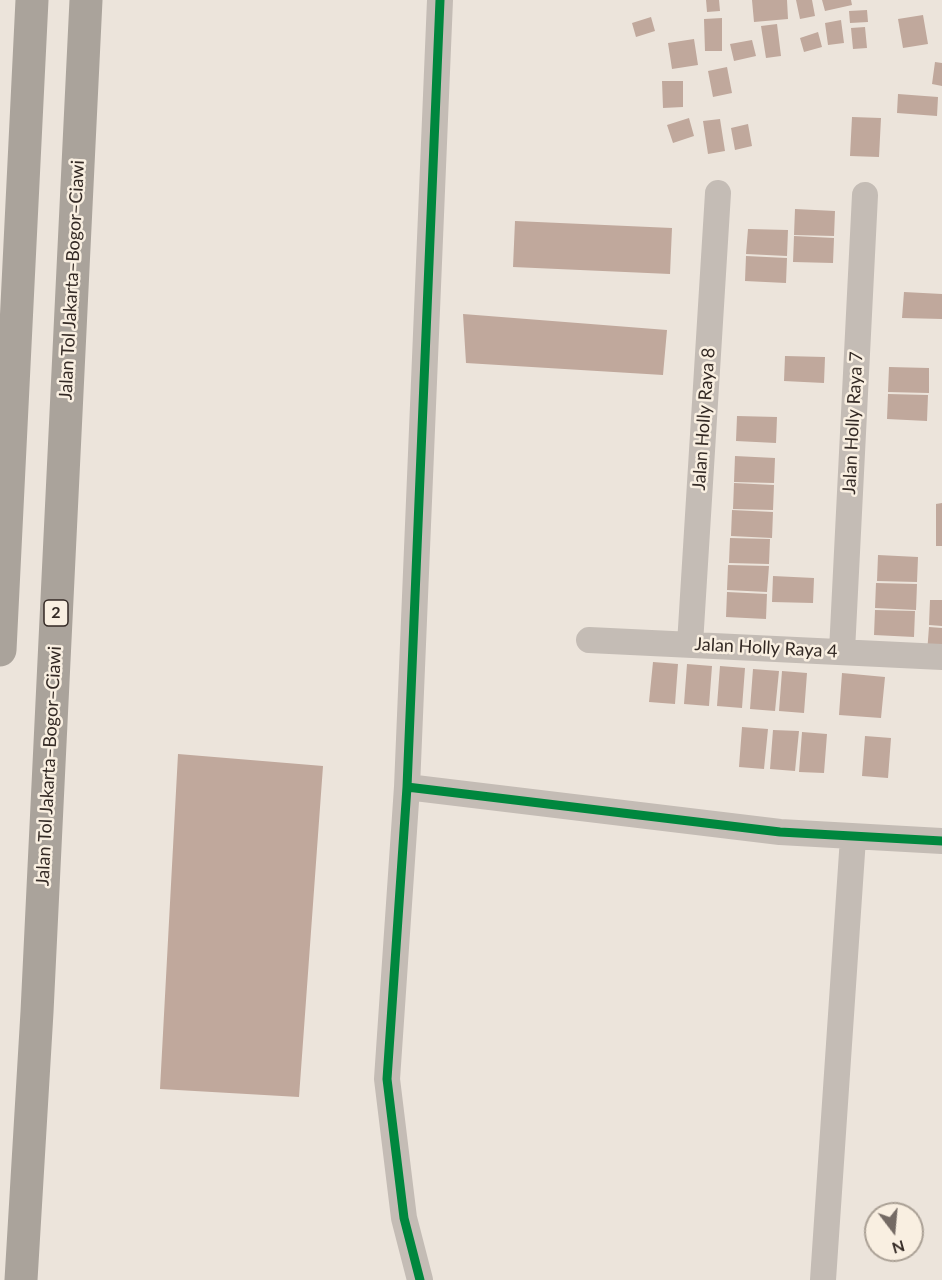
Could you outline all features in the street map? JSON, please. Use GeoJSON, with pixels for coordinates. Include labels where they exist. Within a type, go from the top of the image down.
{"type":"FeatureCollection","features":[{"type":"Feature","properties":{"kind":"highway"},"geometry":{"type":"LineString","coordinates":[[0,650],[32,0]]}},
{"type":"Feature","properties":{"kind":"highway","name":"Jalan Tol Jakarta–Bogor–Ciawi"},"geometry":{"type":"LineString","coordinates":[[21,1280],[38,1011],[86,0]]}},
{"type":"Feature","properties":{"kind":"street"},"geometry":{"type":"LineString","coordinates":[[420,1280],[404,1218],[387,1079],[407,787],[440,0]]}},
{"type":"Feature","properties":{"kind":"street","name":"Jalan Holly Raya 8"},"geometry":{"type":"LineString","coordinates":[[690,644],[718,193]]}},
{"type":"Feature","properties":{"kind":"street","name":"Jalan Holly Raya 7"},"geometry":{"type":"LineString","coordinates":[[842,651],[865,195]]}},
{"type":"Feature","properties":{"kind":"street","name":"Jalan Holly Raya 4"},"geometry":{"type":"LineString","coordinates":[[589,640],[942,657]]}},
{"type":"Feature","properties":{"kind":"street"},"geometry":{"type":"LineString","coordinates":[[407,787],[780,832],[853,838],[942,841]]}},
{"type":"Feature","properties":{"kind":"street"},"geometry":{"type":"LineString","coordinates":[[823,1280],[853,838]]}},
{"type":"Feature","properties":{"kind":"building"},"geometry":{"type":"Polygon","coordinates":[[[706,0],[719,0],[720,11],[707,12],[706,0]]]}},
{"type":"Feature","properties":{"kind":"building"},"geometry":{"type":"Polygon","coordinates":[[[752,0],[787,0],[788,19],[754,22],[752,0]]]}},
{"type":"Feature","properties":{"kind":"building"},"geometry":{"type":"Polygon","coordinates":[[[796,0],[812,0],[815,16],[800,19],[796,0]]]}},
{"type":"Feature","properties":{"kind":"building"},"geometry":{"type":"Polygon","coordinates":[[[822,0],[851,0],[852,5],[825,11],[822,0]]]}},
{"type":"Feature","properties":{"kind":"building"},"geometry":{"type":"Polygon","coordinates":[[[867,10],[868,22],[850,23],[849,11],[867,10]]]}},
{"type":"Feature","properties":{"kind":"building"},"geometry":{"type":"Polygon","coordinates":[[[923,15],[928,44],[903,48],[898,19],[923,15]]]}},
{"type":"Feature","properties":{"kind":"building"},"geometry":{"type":"Polygon","coordinates":[[[651,17],[655,31],[636,37],[632,23],[651,17]]]}},
{"type":"Feature","properties":{"kind":"building"},"geometry":{"type":"Polygon","coordinates":[[[722,18],[722,51],[705,51],[704,19],[722,18]]]}},
{"type":"Feature","properties":{"kind":"building"},"geometry":{"type":"Polygon","coordinates":[[[841,20],[844,43],[828,45],[825,23],[841,20]]]}},
{"type":"Feature","properties":{"kind":"building"},"geometry":{"type":"Polygon","coordinates":[[[777,24],[781,56],[766,58],[761,26],[777,24]]]}},
{"type":"Feature","properties":{"kind":"building"},"geometry":{"type":"Polygon","coordinates":[[[865,27],[867,48],[853,49],[851,28],[865,27]]]}},
{"type":"Feature","properties":{"kind":"building"},"geometry":{"type":"Polygon","coordinates":[[[818,32],[822,47],[804,52],[800,38],[818,32]]]}},
{"type":"Feature","properties":{"kind":"building"},"geometry":{"type":"Polygon","coordinates":[[[694,39],[698,65],[672,69],[668,43],[694,39]]]}},
{"type":"Feature","properties":{"kind":"building"},"geometry":{"type":"Polygon","coordinates":[[[752,40],[756,56],[734,61],[730,44],[752,40]]]}},
{"type":"Feature","properties":{"kind":"building"},"geometry":{"type":"Polygon","coordinates":[[[935,62],[942,63],[942,86],[932,84],[935,62]]]}},
{"type":"Feature","properties":{"kind":"building"},"geometry":{"type":"Polygon","coordinates":[[[727,67],[732,93],[713,97],[708,71],[727,67]]]}},
{"type":"Feature","properties":{"kind":"building"},"geometry":{"type":"Polygon","coordinates":[[[662,81],[683,81],[683,107],[663,108],[662,81]]]}},
{"type":"Feature","properties":{"kind":"building"},"geometry":{"type":"Polygon","coordinates":[[[898,94],[938,97],[937,116],[897,113],[898,94]]]}},
{"type":"Feature","properties":{"kind":"building"},"geometry":{"type":"Polygon","coordinates":[[[852,117],[881,118],[879,157],[850,156],[852,117]]]}},
{"type":"Feature","properties":{"kind":"building"},"geometry":{"type":"Polygon","coordinates":[[[689,118],[694,136],[673,143],[667,125],[689,118]]]}},
{"type":"Feature","properties":{"kind":"building"},"geometry":{"type":"Polygon","coordinates":[[[720,119],[725,151],[708,154],[703,121],[720,119]]]}},
{"type":"Feature","properties":{"kind":"building"},"geometry":{"type":"Polygon","coordinates":[[[748,124],[752,146],[735,150],[731,128],[748,124]]]}},
{"type":"Feature","properties":{"kind":"building"},"geometry":{"type":"Polygon","coordinates":[[[795,209],[835,211],[834,236],[794,235],[795,209]]]}},
{"type":"Feature","properties":{"kind":"building"},"geometry":{"type":"Polygon","coordinates":[[[515,221],[672,228],[670,274],[513,267],[515,221]]]}},
{"type":"Feature","properties":{"kind":"building"},"geometry":{"type":"Polygon","coordinates":[[[748,229],[788,230],[787,256],[746,254],[748,229]]]}},
{"type":"Feature","properties":{"kind":"building"},"geometry":{"type":"Polygon","coordinates":[[[794,236],[834,238],[833,263],[793,262],[794,236]]]}},
{"type":"Feature","properties":{"kind":"building"},"geometry":{"type":"Polygon","coordinates":[[[746,256],[787,258],[786,283],[745,281],[746,256]]]}},
{"type":"Feature","properties":{"kind":"building"},"geometry":{"type":"Polygon","coordinates":[[[904,292],[942,294],[942,319],[902,318],[904,292]]]}},
{"type":"Feature","properties":{"kind":"building"},"geometry":{"type":"Polygon","coordinates":[[[463,314],[667,330],[663,375],[466,363],[463,314]]]}},
{"type":"Feature","properties":{"kind":"building"},"geometry":{"type":"Polygon","coordinates":[[[785,356],[825,357],[824,383],[784,381],[785,356]]]}},
{"type":"Feature","properties":{"kind":"building"},"geometry":{"type":"Polygon","coordinates":[[[889,367],[929,368],[929,393],[888,392],[889,367]]]}},
{"type":"Feature","properties":{"kind":"building"},"geometry":{"type":"Polygon","coordinates":[[[888,394],[928,395],[927,421],[887,419],[888,394]]]}},
{"type":"Feature","properties":{"kind":"building"},"geometry":{"type":"Polygon","coordinates":[[[737,416],[777,417],[776,443],[736,441],[737,416]]]}},
{"type":"Feature","properties":{"kind":"building"},"geometry":{"type":"Polygon","coordinates":[[[735,456],[775,458],[774,483],[734,482],[735,456]]]}},
{"type":"Feature","properties":{"kind":"building"},"geometry":{"type":"Polygon","coordinates":[[[734,483],[774,485],[773,510],[733,509],[734,483]]]}},
{"type":"Feature","properties":{"kind":"building"},"geometry":{"type":"Polygon","coordinates":[[[942,503],[942,546],[936,546],[936,504],[942,503]]]}},
{"type":"Feature","properties":{"kind":"building"},"geometry":{"type":"Polygon","coordinates":[[[732,510],[773,512],[772,538],[731,536],[732,510]]]}},
{"type":"Feature","properties":{"kind":"building"},"geometry":{"type":"Polygon","coordinates":[[[730,538],[770,539],[769,564],[729,563],[730,538]]]}},
{"type":"Feature","properties":{"kind":"building"},"geometry":{"type":"Polygon","coordinates":[[[878,555],[918,557],[917,582],[877,581],[878,555]]]}},
{"type":"Feature","properties":{"kind":"building"},"geometry":{"type":"Polygon","coordinates":[[[728,565],[769,566],[767,592],[727,590],[728,565]]]}},
{"type":"Feature","properties":{"kind":"building"},"geometry":{"type":"Polygon","coordinates":[[[773,576],[814,578],[813,603],[772,602],[773,576]]]}},
{"type":"Feature","properties":{"kind":"building"},"geometry":{"type":"Polygon","coordinates":[[[876,583],[917,584],[916,610],[875,608],[876,583]]]}},
{"type":"Feature","properties":{"kind":"building"},"geometry":{"type":"Polygon","coordinates":[[[727,592],[767,594],[766,619],[726,617],[727,592]]]}},
{"type":"Feature","properties":{"kind":"building"},"geometry":{"type":"Polygon","coordinates":[[[930,600],[942,600],[942,626],[929,625],[930,600]]]}},
{"type":"Feature","properties":{"kind":"building"},"geometry":{"type":"Polygon","coordinates":[[[875,610],[915,611],[914,637],[874,635],[875,610]]]}},
{"type":"Feature","properties":{"kind":"building"},"geometry":{"type":"Polygon","coordinates":[[[929,627],[942,628],[942,653],[927,653],[929,627]]]}},
{"type":"Feature","properties":{"kind":"building"},"geometry":{"type":"Polygon","coordinates":[[[653,662],[678,664],[675,704],[649,702],[653,662]]]}},
{"type":"Feature","properties":{"kind":"building"},"geometry":{"type":"Polygon","coordinates":[[[687,664],[712,666],[709,706],[684,704],[687,664]]]}},
{"type":"Feature","properties":{"kind":"building"},"geometry":{"type":"Polygon","coordinates":[[[720,666],[745,668],[742,708],[717,706],[720,666]]]}},
{"type":"Feature","properties":{"kind":"building"},"geometry":{"type":"Polygon","coordinates":[[[753,669],[779,671],[775,711],[750,709],[753,669]]]}},
{"type":"Feature","properties":{"kind":"building"},"geometry":{"type":"Polygon","coordinates":[[[782,671],[807,673],[804,713],[779,711],[782,671]]]}},
{"type":"Feature","properties":{"kind":"building"},"geometry":{"type":"Polygon","coordinates":[[[842,673],[885,677],[881,718],[839,715],[842,673]]]}},
{"type":"Feature","properties":{"kind":"building"},"geometry":{"type":"Polygon","coordinates":[[[742,727],[768,729],[764,769],[739,767],[742,727]]]}},
{"type":"Feature","properties":{"kind":"building"},"geometry":{"type":"Polygon","coordinates":[[[773,730],[799,731],[795,771],[770,769],[773,730]]]}},
{"type":"Feature","properties":{"kind":"building"},"geometry":{"type":"Polygon","coordinates":[[[802,732],[827,734],[824,773],[799,772],[802,732]]]}},
{"type":"Feature","properties":{"kind":"building"},"geometry":{"type":"Polygon","coordinates":[[[865,736],[891,738],[888,778],[862,776],[865,736]]]}},
{"type":"Feature","properties":{"kind":"building"},"geometry":{"type":"Polygon","coordinates":[[[178,754],[323,766],[299,1097],[160,1089],[178,754]]]}},
{"type":"Feature","properties":{"kind":"cycle path"},"geometry":{"type":"LineString","coordinates":[[420,1280],[404,1218],[387,1079],[407,787],[440,0]]}},
{"type":"Feature","properties":{"kind":"cycle path"},"geometry":{"type":"LineString","coordinates":[[407,787],[780,832],[942,841]]}}]}
